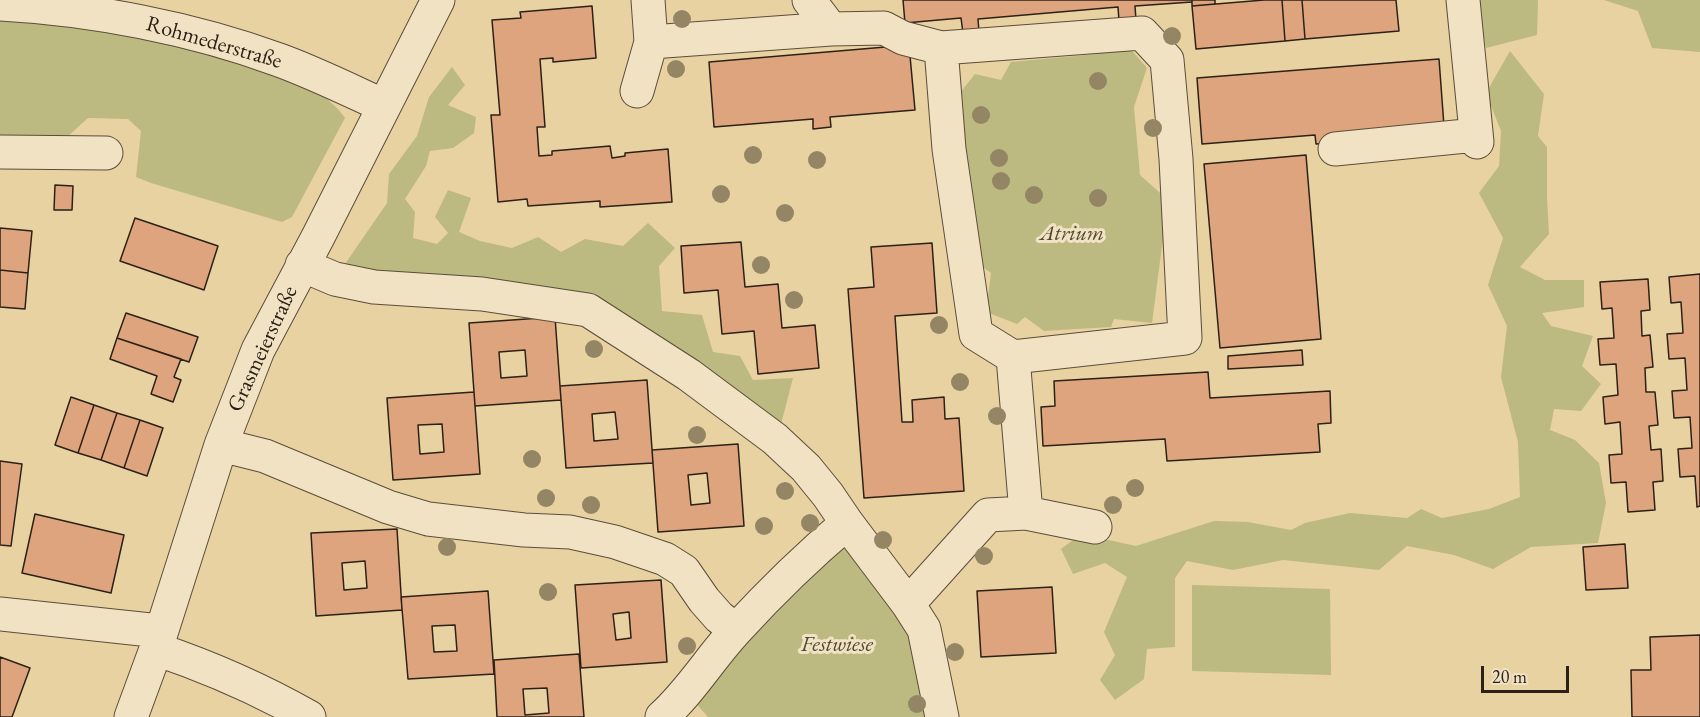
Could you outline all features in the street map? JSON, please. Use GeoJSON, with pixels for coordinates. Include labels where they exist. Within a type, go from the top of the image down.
{"type":"FeatureCollection","features":[{"type":"Feature","properties":{"kind":"street","name":"Grasmeierstraße"},"geometry":{"type":"LineString","coordinates":[[131,717],[221,445],[258,350],[438,0]]}},
{"type":"Feature","properties":{"kind":"street"},"geometry":{"type":"LineString","coordinates":[[637,91],[651,42],[648,0]]}},
{"type":"Feature","properties":{"kind":"street"},"geometry":{"type":"LineString","coordinates":[[809,0],[831,29]]}},
{"type":"Feature","properties":{"kind":"street"},"geometry":{"type":"LineString","coordinates":[[1335,149],[1477,139],[1463,0]]}},
{"type":"Feature","properties":{"kind":"street","name":"Rohmederstraße"},"geometry":{"type":"LineString","coordinates":[[0,4],[98,13],[205,37],[279,60],[384,106]]}},
{"type":"Feature","properties":{"kind":"street"},"geometry":{"type":"LineString","coordinates":[[651,42],[831,29],[884,28],[903,38],[941,48],[1142,33],[1167,60],[1176,159],[1185,338],[1013,357],[976,334],[950,149],[941,48]]}},
{"type":"Feature","properties":{"kind":"street"},"geometry":{"type":"LineString","coordinates":[[0,152],[106,153]]}},
{"type":"Feature","properties":{"kind":"street"},"geometry":{"type":"LineString","coordinates":[[302,265],[335,279],[374,287],[482,294],[588,310],[689,375],[775,439],[806,468],[909,604],[924,629],[942,717]]}},
{"type":"Feature","properties":{"kind":"street"},"geometry":{"type":"LineString","coordinates":[[1013,357],[1026,513]]}},
{"type":"Feature","properties":{"kind":"street"},"geometry":{"type":"LineString","coordinates":[[221,445],[265,456],[388,507],[428,519],[524,530],[570,532],[615,542],[665,559],[684,571],[704,600],[719,617],[736,630]]}},
{"type":"Feature","properties":{"kind":"street"},"geometry":{"type":"LineString","coordinates":[[909,604],[988,515],[1026,513],[1095,527]]}},
{"type":"Feature","properties":{"kind":"street"},"geometry":{"type":"LineString","coordinates":[[678,712],[736,630],[847,523]]}},
{"type":"Feature","properties":{"kind":"street"},"geometry":{"type":"LineString","coordinates":[[0,614],[158,640],[309,717]]}},
{"type":"Feature","properties":{"kind":"green space"},"geometry":{"type":"Polygon","coordinates":[[[1476,0],[1538,0],[1537,35],[1486,48],[1476,0]]]}},
{"type":"Feature","properties":{"kind":"green space"},"geometry":{"type":"Polygon","coordinates":[[[1604,0],[1700,0],[1700,52],[1652,48],[1638,11],[1604,0]]]}},
{"type":"Feature","properties":{"kind":"green space"},"geometry":{"type":"Polygon","coordinates":[[[0,15],[43,17],[192,47],[316,89],[345,118],[292,217],[282,222],[136,177],[141,131],[128,119],[88,118],[66,138],[0,140],[0,15]]]}},
{"type":"Feature","properties":{"kind":"green space","name":"Atrium"},"geometry":{"type":"Polygon","coordinates":[[[1127,45],[1147,68],[1134,107],[1140,175],[1168,200],[1152,323],[1114,319],[1111,327],[1044,331],[1025,317],[1017,324],[986,312],[991,273],[972,259],[956,98],[975,74],[1001,80],[1011,62],[1097,54],[1105,46],[1127,45]]]}},
{"type":"Feature","properties":{"kind":"green space"},"geometry":{"type":"Polygon","coordinates":[[[1510,51],[1544,94],[1538,136],[1547,147],[1549,234],[1520,267],[1545,280],[1584,280],[1584,307],[1542,313],[1551,326],[1593,336],[1582,366],[1601,384],[1581,411],[1554,409],[1550,430],[1575,440],[1599,463],[1606,503],[1598,543],[1531,547],[1493,569],[1454,555],[1407,546],[1379,570],[1283,560],[1233,570],[1187,561],[1175,578],[1175,647],[1147,649],[1144,679],[1115,700],[1100,680],[1115,655],[1104,632],[1127,577],[1105,563],[1073,574],[1061,549],[1081,534],[1136,546],[1214,521],[1248,522],[1291,530],[1305,523],[1350,513],[1407,518],[1421,509],[1442,518],[1489,509],[1520,497],[1518,442],[1501,377],[1507,326],[1488,285],[1503,238],[1479,193],[1499,166],[1501,131],[1486,93],[1510,51]]]}},
{"type":"Feature","properties":{"kind":"green space"},"geometry":{"type":"Polygon","coordinates":[[[452,67],[465,85],[448,105],[476,117],[474,133],[453,148],[430,151],[426,166],[405,199],[415,212],[413,238],[437,244],[448,233],[435,217],[448,190],[471,198],[459,232],[480,241],[512,248],[538,237],[561,252],[585,239],[623,246],[648,223],[675,248],[659,266],[662,311],[702,315],[713,352],[740,356],[753,380],[793,378],[779,432],[611,317],[343,267],[387,203],[389,174],[417,136],[429,97],[452,67]]]}},
{"type":"Feature","properties":{"kind":"green space","name":"Festwiese"},"geometry":{"type":"Polygon","coordinates":[[[833,545],[851,548],[921,650],[933,717],[708,717],[693,700],[833,545]]]}},
{"type":"Feature","properties":{"kind":"green space"},"geometry":{"type":"Polygon","coordinates":[[[1192,585],[1330,589],[1331,675],[1192,671],[1192,585]]]}},
{"type":"Feature","properties":{"kind":"building"},"geometry":{"type":"Polygon","coordinates":[[[903,0],[1192,0],[1192,2],[1135,6],[1136,20],[1119,21],[1118,7],[978,19],[979,32],[963,33],[961,18],[905,23],[903,0]]]}},
{"type":"Feature","properties":{"kind":"building"},"geometry":{"type":"Polygon","coordinates":[[[1192,0],[1215,0],[1215,4],[1192,6],[1192,0]]]}},
{"type":"Feature","properties":{"kind":"building"},"geometry":{"type":"Polygon","coordinates":[[[1282,0],[1285,41],[1196,49],[1192,6],[1282,0]]]}},
{"type":"Feature","properties":{"kind":"building"},"geometry":{"type":"Polygon","coordinates":[[[1282,0],[1302,0],[1305,39],[1285,41],[1282,0]]]}},
{"type":"Feature","properties":{"kind":"building"},"geometry":{"type":"Polygon","coordinates":[[[1302,0],[1396,0],[1399,31],[1305,39],[1302,0]]]}},
{"type":"Feature","properties":{"kind":"building"},"geometry":{"type":"Polygon","coordinates":[[[592,6],[596,58],[553,62],[553,58],[540,59],[545,127],[537,127],[539,156],[552,155],[552,151],[610,146],[612,158],[625,156],[625,153],[668,149],[672,202],[600,207],[600,201],[528,206],[527,199],[498,202],[491,115],[500,115],[492,20],[521,18],[520,12],[592,6]]]}},
{"type":"Feature","properties":{"kind":"building"},"geometry":{"type":"Polygon","coordinates":[[[909,45],[915,110],[830,117],[831,127],[813,129],[813,119],[714,127],[709,62],[909,45]]]}},
{"type":"Feature","properties":{"kind":"building"},"geometry":{"type":"Polygon","coordinates":[[[1439,59],[1444,126],[1332,143],[1316,144],[1315,135],[1202,144],[1197,78],[1439,59]]]}},
{"type":"Feature","properties":{"kind":"building"},"geometry":{"type":"Polygon","coordinates":[[[1306,155],[1321,339],[1220,348],[1204,164],[1306,155]]]}},
{"type":"Feature","properties":{"kind":"building"},"geometry":{"type":"Polygon","coordinates":[[[55,185],[73,186],[72,210],[54,210],[55,185]]]}},
{"type":"Feature","properties":{"kind":"building"},"geometry":{"type":"Polygon","coordinates":[[[135,218],[218,246],[204,290],[120,261],[135,218]]]}},
{"type":"Feature","properties":{"kind":"building"},"geometry":{"type":"Polygon","coordinates":[[[0,228],[32,231],[28,273],[0,270],[0,228]]]}},
{"type":"Feature","properties":{"kind":"building"},"geometry":{"type":"Polygon","coordinates":[[[741,242],[745,287],[778,284],[782,328],[815,325],[819,368],[758,374],[754,331],[722,334],[718,290],[684,293],[681,246],[741,242]]]}},
{"type":"Feature","properties":{"kind":"building"},"geometry":{"type":"Polygon","coordinates":[[[932,243],[937,313],[895,316],[902,422],[913,422],[912,400],[944,397],[945,419],[959,418],[964,491],[864,498],[848,289],[874,287],[871,247],[932,243]]]}},
{"type":"Feature","properties":{"kind":"building"},"geometry":{"type":"Polygon","coordinates":[[[0,270],[28,273],[25,309],[0,307],[0,270]]]}},
{"type":"Feature","properties":{"kind":"building"},"geometry":{"type":"Polygon","coordinates":[[[1700,274],[1700,506],[1697,507],[1695,476],[1680,477],[1678,449],[1692,448],[1690,417],[1674,418],[1672,391],[1687,390],[1685,358],[1669,359],[1667,334],[1683,333],[1681,302],[1671,303],[1669,277],[1700,274]]]}},
{"type":"Feature","properties":{"kind":"building"},"geometry":{"type":"Polygon","coordinates":[[[1648,279],[1650,310],[1641,311],[1642,336],[1650,335],[1653,367],[1645,368],[1646,392],[1655,392],[1658,425],[1649,426],[1651,450],[1661,449],[1663,481],[1653,482],[1655,510],[1628,512],[1626,482],[1611,483],[1609,455],[1622,454],[1620,422],[1605,424],[1603,397],[1618,395],[1616,364],[1600,365],[1598,339],[1614,338],[1612,308],[1602,309],[1600,282],[1648,279]]]}},
{"type":"Feature","properties":{"kind":"building"},"geometry":{"type":"Polygon","coordinates":[[[126,313],[198,337],[189,362],[117,338],[126,313]]]}},
{"type":"Feature","properties":{"kind":"building"},"geometry":{"type":"Polygon","coordinates":[[[555,317],[561,400],[475,406],[469,323],[555,317]],[[525,350],[499,352],[501,378],[527,376],[525,350]]]}},
{"type":"Feature","properties":{"kind":"building"},"geometry":{"type":"Polygon","coordinates":[[[117,338],[181,359],[174,377],[181,380],[173,402],[151,394],[157,376],[110,359],[117,338]]]}},
{"type":"Feature","properties":{"kind":"building"},"geometry":{"type":"Polygon","coordinates":[[[1302,350],[1303,365],[1228,369],[1228,356],[1302,350]]]}},
{"type":"Feature","properties":{"kind":"building"},"geometry":{"type":"Polygon","coordinates":[[[1208,372],[1210,398],[1330,391],[1331,423],[1318,424],[1320,452],[1167,461],[1165,439],[1043,446],[1041,407],[1055,406],[1054,381],[1208,372]]]}},
{"type":"Feature","properties":{"kind":"building"},"geometry":{"type":"Polygon","coordinates":[[[647,380],[653,463],[566,468],[560,386],[647,380]],[[615,412],[592,414],[594,441],[618,439],[615,412]]]}},
{"type":"Feature","properties":{"kind":"building"},"geometry":{"type":"Polygon","coordinates":[[[474,392],[480,474],[393,480],[387,398],[474,392]],[[442,424],[418,425],[420,454],[444,452],[442,424]]]}},
{"type":"Feature","properties":{"kind":"building"},"geometry":{"type":"Polygon","coordinates":[[[71,397],[94,405],[78,453],[55,445],[71,397]]]}},
{"type":"Feature","properties":{"kind":"building"},"geometry":{"type":"Polygon","coordinates":[[[94,405],[117,413],[101,460],[78,453],[94,405]]]}},
{"type":"Feature","properties":{"kind":"building"},"geometry":{"type":"Polygon","coordinates":[[[117,413],[140,420],[124,468],[101,460],[117,413]]]}},
{"type":"Feature","properties":{"kind":"building"},"geometry":{"type":"Polygon","coordinates":[[[140,420],[163,428],[147,476],[124,468],[140,420]]]}},
{"type":"Feature","properties":{"kind":"building"},"geometry":{"type":"Polygon","coordinates":[[[738,444],[744,526],[658,532],[652,450],[738,444]],[[707,473],[688,475],[691,505],[710,503],[707,473]]]}},
{"type":"Feature","properties":{"kind":"building"},"geometry":{"type":"Polygon","coordinates":[[[0,461],[22,464],[11,546],[0,545],[0,461]]]}},
{"type":"Feature","properties":{"kind":"building"},"geometry":{"type":"Polygon","coordinates":[[[35,514],[124,535],[111,593],[22,573],[35,514]]]}},
{"type":"Feature","properties":{"kind":"building"},"geometry":{"type":"Polygon","coordinates":[[[397,529],[402,610],[316,616],[311,533],[397,529]],[[365,561],[342,563],[344,590],[367,588],[365,561]]]}},
{"type":"Feature","properties":{"kind":"building"},"geometry":{"type":"Polygon","coordinates":[[[1625,544],[1628,588],[1586,590],[1583,547],[1625,544]]]}},
{"type":"Feature","properties":{"kind":"building"},"geometry":{"type":"Polygon","coordinates":[[[661,580],[667,662],[581,668],[575,585],[661,580]],[[629,612],[613,614],[616,640],[631,638],[629,612]]]}},
{"type":"Feature","properties":{"kind":"building"},"geometry":{"type":"Polygon","coordinates":[[[1052,587],[1056,653],[981,657],[977,591],[1052,587]]]}},
{"type":"Feature","properties":{"kind":"building"},"geometry":{"type":"Polygon","coordinates":[[[488,591],[494,674],[408,679],[401,597],[488,591]],[[455,625],[432,626],[434,652],[457,651],[455,625]]]}},
{"type":"Feature","properties":{"kind":"building"},"geometry":{"type":"Polygon","coordinates":[[[1700,635],[1700,717],[1632,717],[1631,670],[1651,670],[1650,637],[1700,635]]]}},
{"type":"Feature","properties":{"kind":"building"},"geometry":{"type":"Polygon","coordinates":[[[579,654],[584,717],[497,717],[494,660],[579,654]],[[547,688],[523,689],[525,715],[549,713],[547,688]]]}},
{"type":"Feature","properties":{"kind":"building"},"geometry":{"type":"Polygon","coordinates":[[[0,657],[30,668],[12,717],[0,717],[0,657]]]}}]}
